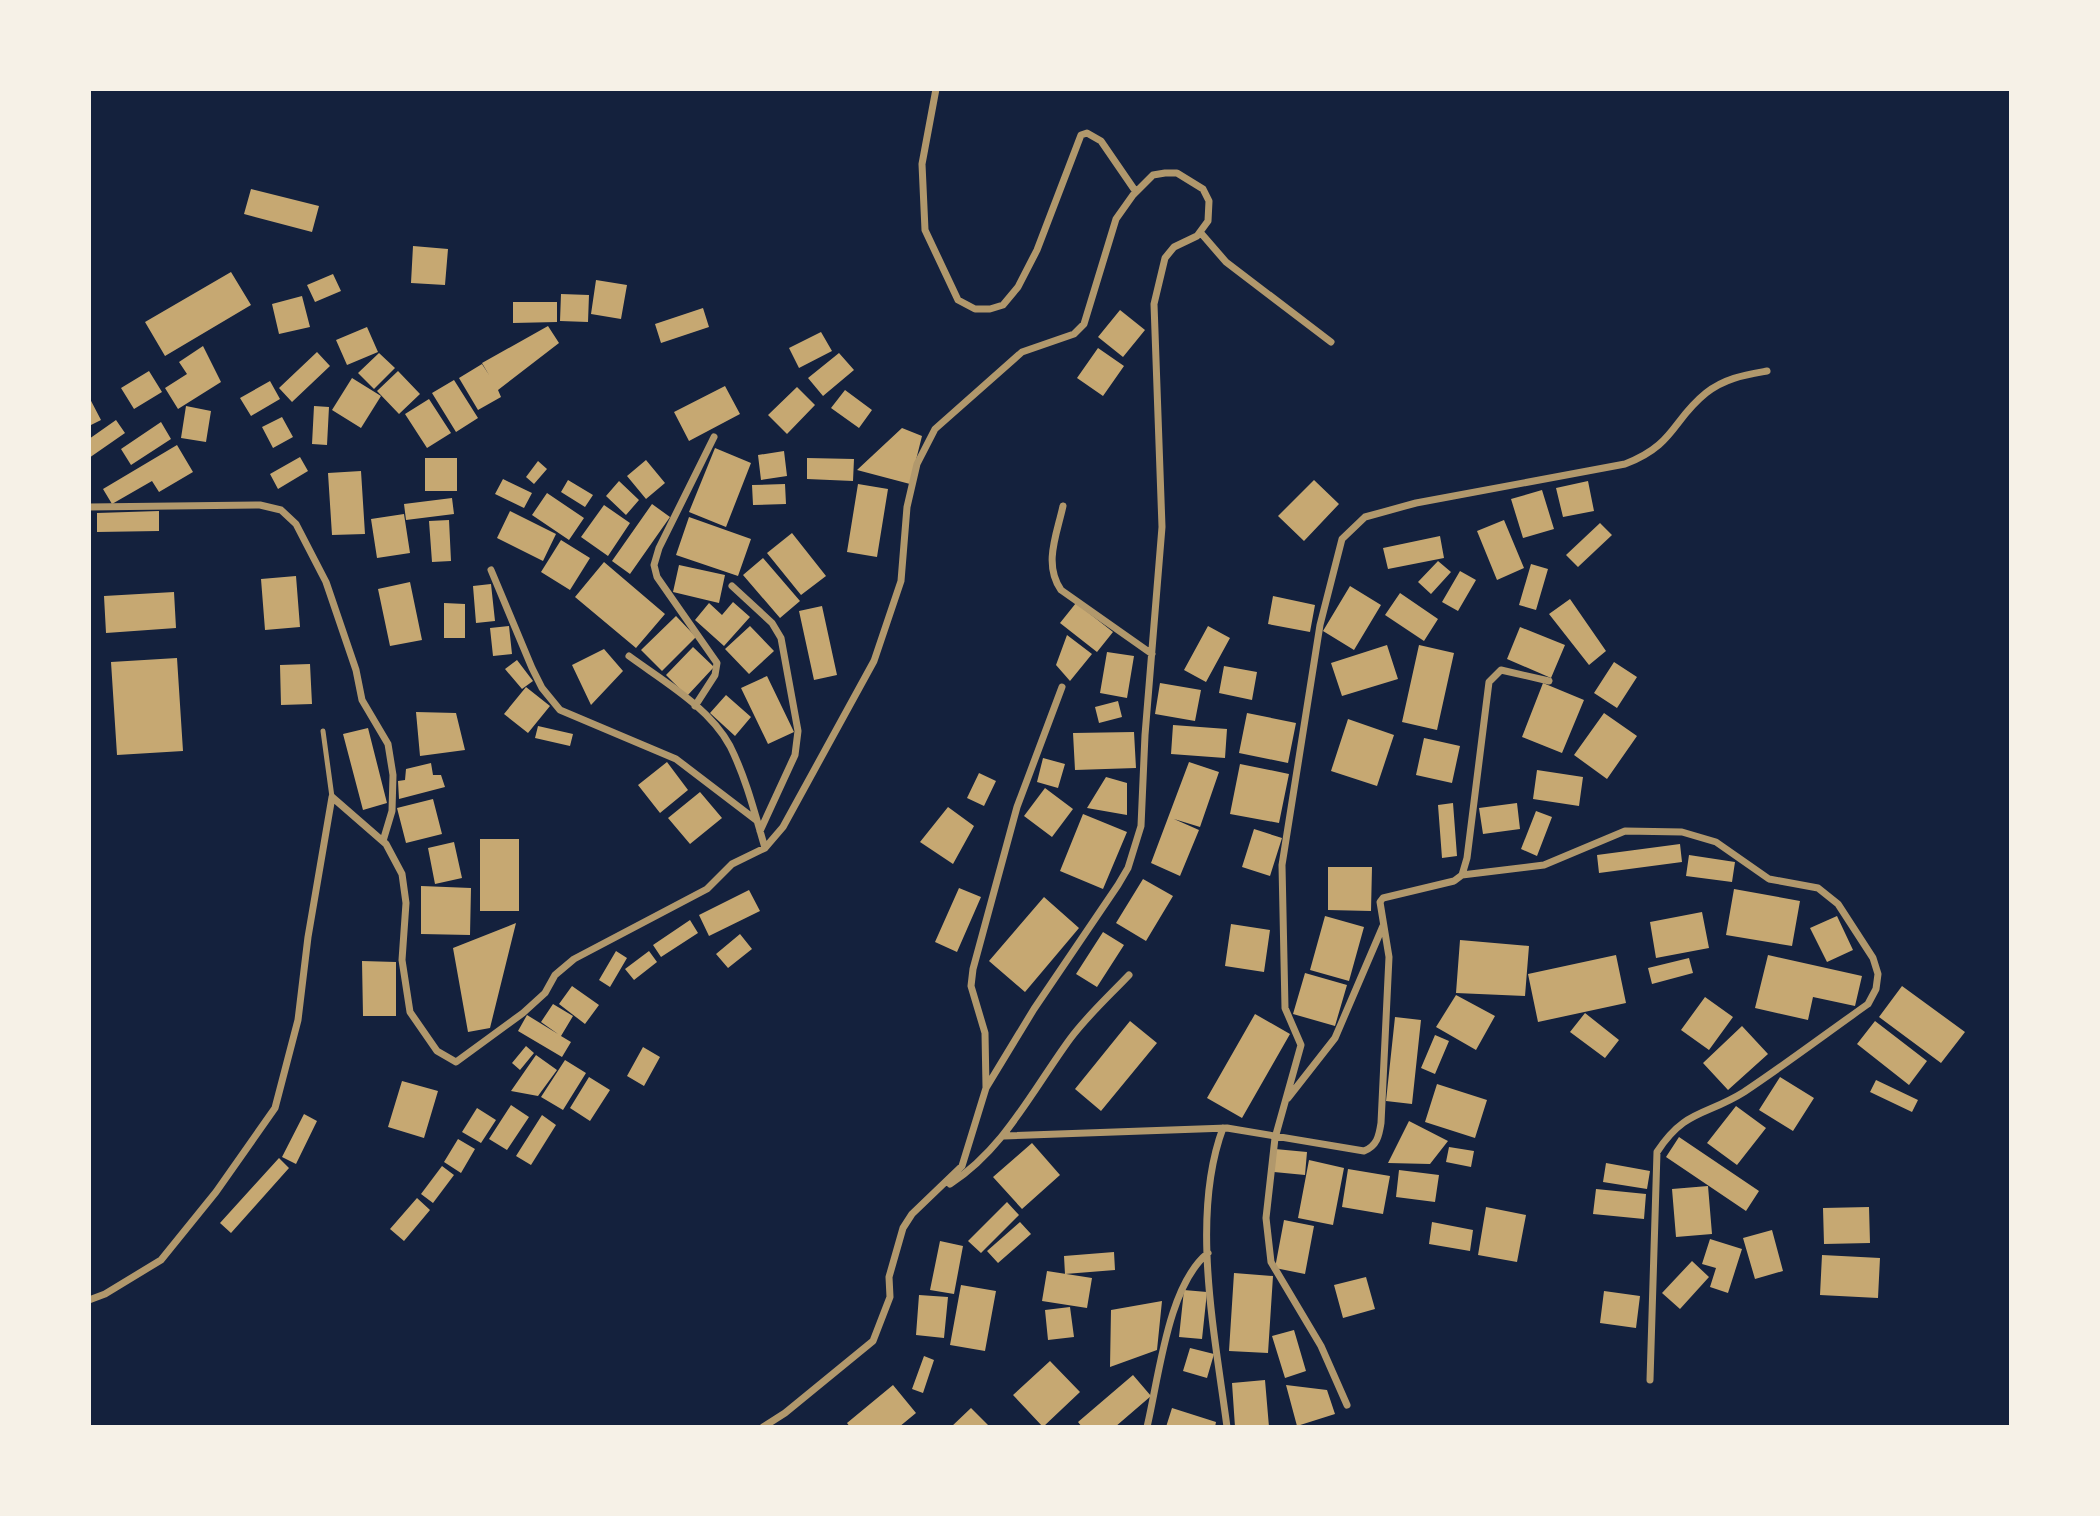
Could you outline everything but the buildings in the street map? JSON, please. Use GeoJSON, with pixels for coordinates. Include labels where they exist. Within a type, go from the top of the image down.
{"type":"FeatureCollection","features":[{"type":"Feature","properties":{"kind":"street"},"geometry":{"type":"LineString","coordinates":[[936,89],[922,164],[925,230],[958,300],[975,309],[990,309],[1003,304],[1018,288],[1037,250],[1082,135],[1095,135],[1136,192]]}},
{"type":"Feature","properties":{"kind":"street"},"geometry":{"type":"LineString","coordinates":[[332,797],[383,841],[402,874],[405,893],[401,960],[410,1012],[437,1051],[456,1062],[545,993],[555,975],[574,959],[707,889],[732,864],[765,848],[799,801],[874,661],[901,581],[907,507],[917,464],[935,429],[1022,352],[1074,334],[1084,324],[1116,219],[1136,192],[1153,176],[1177,173],[1203,189],[1209,201],[1210,215],[1191,241],[1174,247],[1166,258],[1154,304],[1161,527],[1141,826],[1128,868],[1034,1009],[986,1088],[962,1166],[912,1214],[903,1228],[889,1277],[890,1297],[873,1341],[785,1413],[763,1427]]}},
{"type":"Feature","properties":{"kind":"street"},"geometry":{"type":"LineString","coordinates":[[1200,232],[1226,262],[1331,342]]}},
{"type":"Feature","properties":{"kind":"street"},"geometry":{"type":"LineString","coordinates":[[1347,1405],[1321,1346],[1271,1262],[1266,1218],[1275,1138],[1300,1040],[1285,1008],[1282,865],[1320,625],[1342,539],[1365,517],[1378,513],[1416,503],[1625,464],[1650,455],[1705,394],[1731,378],[1767,370]]}},
{"type":"Feature","properties":{"kind":"street"},"geometry":{"type":"LineString","coordinates":[[695,706],[715,676],[717,663],[657,577],[654,565],[659,548],[714,437]]}},
{"type":"Feature","properties":{"kind":"street"},"geometry":{"type":"LineString","coordinates":[[89,507],[260,505],[281,510],[296,524],[326,582],[356,670],[362,700],[388,744],[393,775],[392,811],[383,841]]}},
{"type":"Feature","properties":{"kind":"street"},"geometry":{"type":"LineString","coordinates":[[1063,506],[1051,561],[1054,579],[1061,590],[1152,653]]}},
{"type":"Feature","properties":{"kind":"street"},"geometry":{"type":"LineString","coordinates":[[491,570],[537,678],[560,710],[676,758],[756,820]]}},
{"type":"Feature","properties":{"kind":"street"},"geometry":{"type":"LineString","coordinates":[[732,586],[772,623],[781,638],[798,731],[795,755],[760,831]]}},
{"type":"Feature","properties":{"kind":"street"},"geometry":{"type":"LineString","coordinates":[[629,656],[695,706],[729,744],[765,848]]}},
{"type":"Feature","properties":{"kind":"street"},"geometry":{"type":"LineString","coordinates":[[1462,875],[1468,858],[1489,682],[1501,670],[1549,681]]}},
{"type":"Feature","properties":{"kind":"street"},"geometry":{"type":"LineString","coordinates":[[986,1088],[985,1032],[971,986],[973,970],[1017,807],[1062,687]]}},
{"type":"Feature","properties":{"kind":"street"},"geometry":{"type":"LineString","coordinates":[[89,1300],[105,1294],[161,1260],[216,1192],[275,1108],[298,1020],[308,937],[332,797]]}},
{"type":"Feature","properties":{"kind":"street"},"geometry":{"type":"LineString","coordinates":[[1004,1136],[1223,1128],[1364,1151],[1371,1148],[1379,1138],[1390,957],[1380,905],[1382,898],[1431,888],[1454,881],[1462,875],[1544,864],[1625,831],[1682,832],[1716,842],[1769,879],[1818,888],[1838,904],[1873,958],[1878,974],[1876,989],[1868,1003],[1741,1093],[1691,1115],[1671,1130],[1657,1152],[1650,1380]]}},
{"type":"Feature","properties":{"kind":"street"},"geometry":{"type":"LineString","coordinates":[[1285,1101],[1335,1038],[1383,926]]}},
{"type":"Feature","properties":{"kind":"street"},"geometry":{"type":"LineString","coordinates":[[940,1190],[975,1168],[1004,1136],[1072,1037],[1129,975]]}},
{"type":"Feature","properties":{"kind":"street"},"geometry":{"type":"LineString","coordinates":[[1223,1128],[1211,1158],[1206,1198],[1208,1253],[1227,1427]]}},
{"type":"Feature","properties":{"kind":"street"},"geometry":{"type":"LineString","coordinates":[[1147,1427],[1177,1296],[1195,1263],[1208,1253]]}},
{"type":"Feature","properties":{"kind":"lane"},"geometry":{"type":"LineString","coordinates":[[323,731],[332,797]]}}]}
